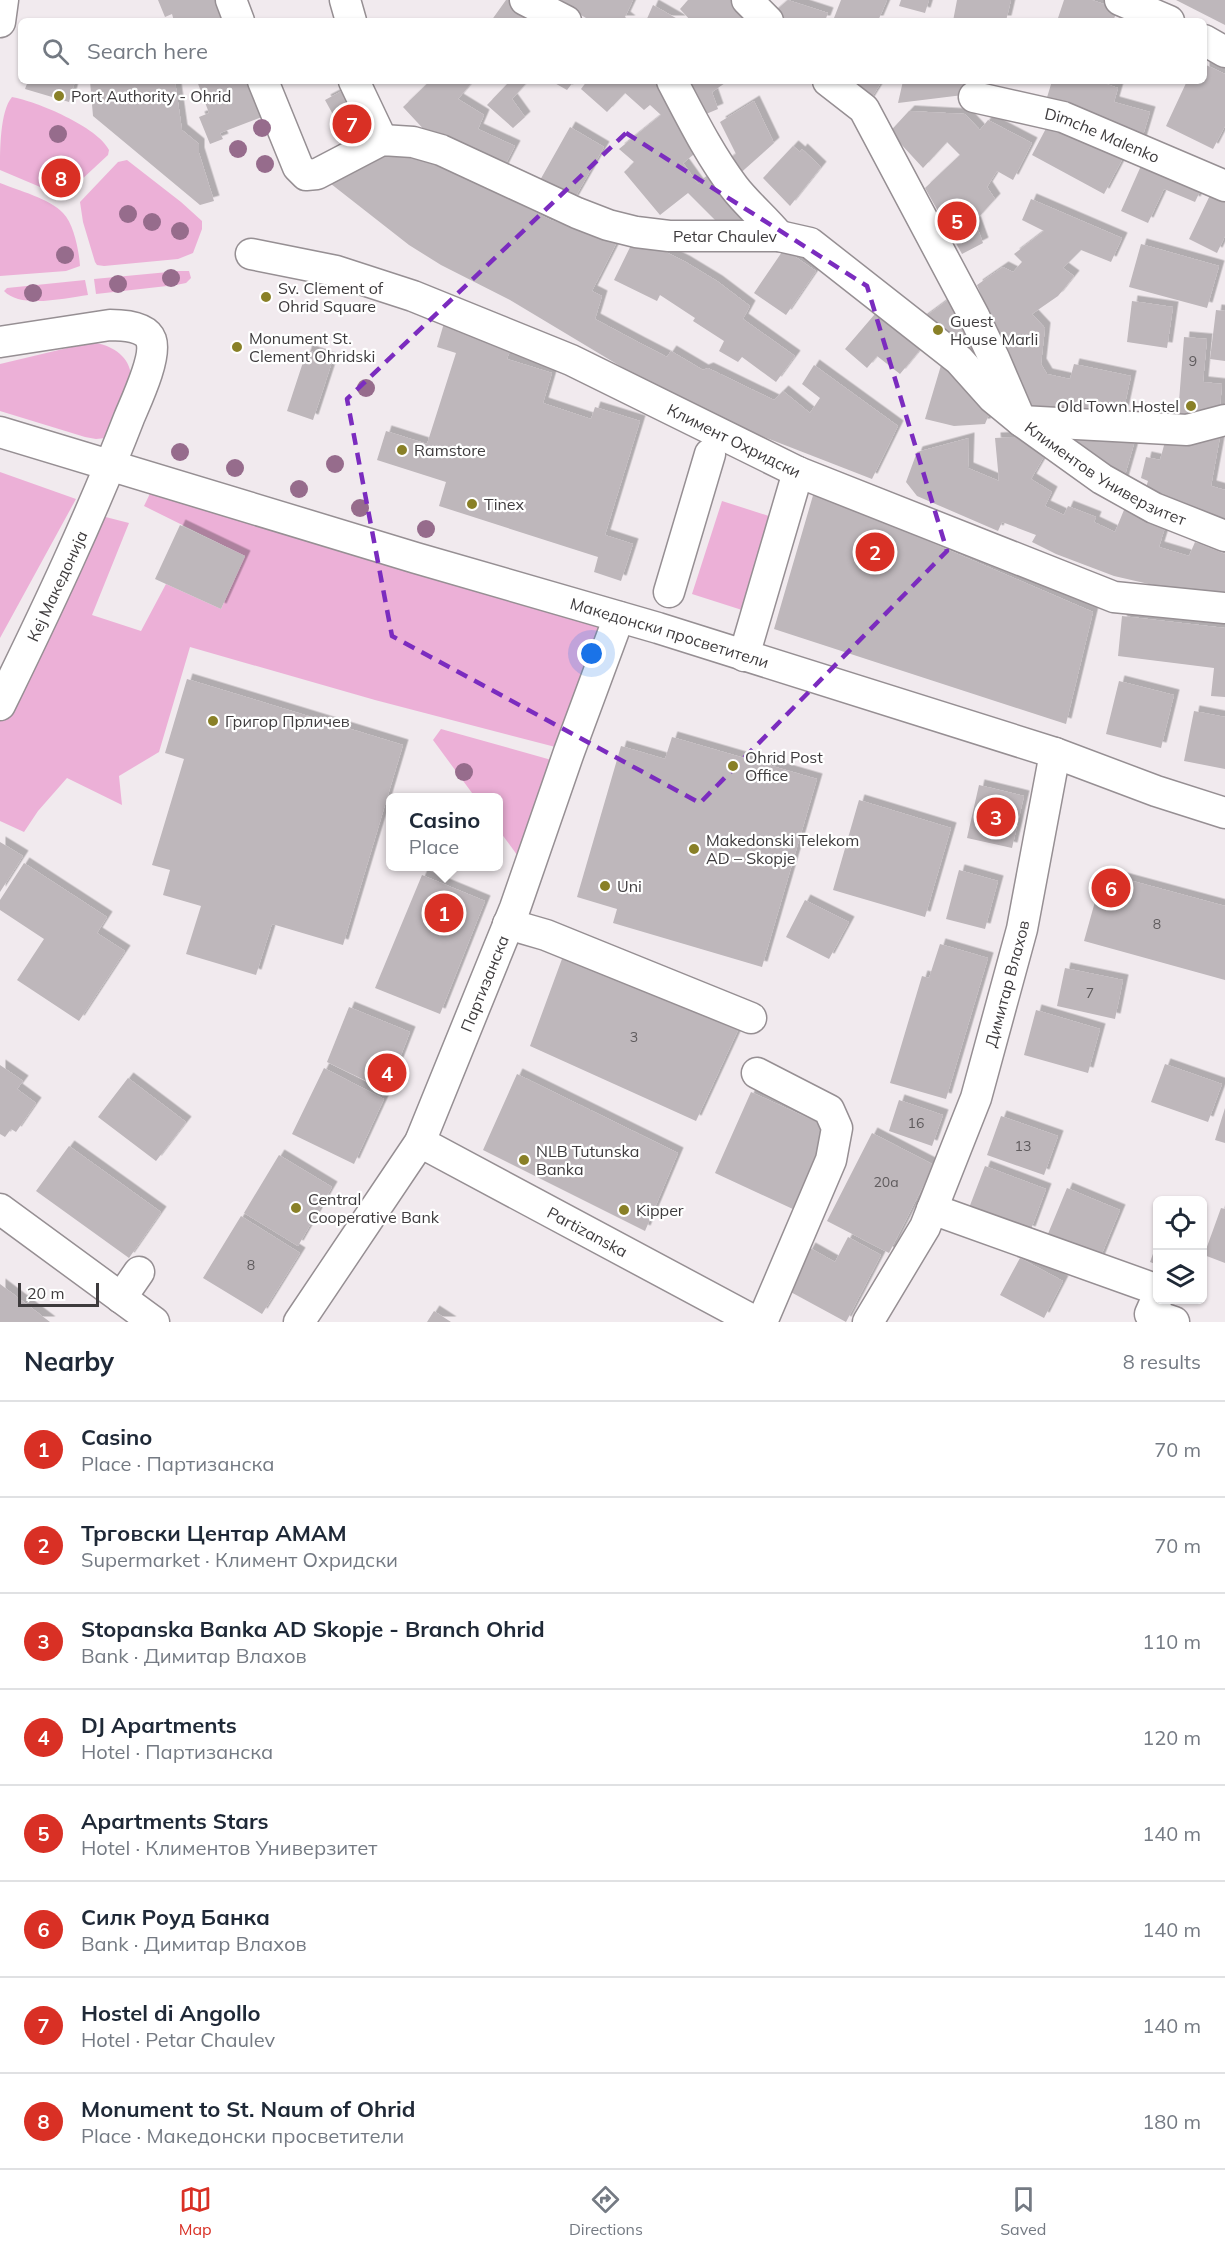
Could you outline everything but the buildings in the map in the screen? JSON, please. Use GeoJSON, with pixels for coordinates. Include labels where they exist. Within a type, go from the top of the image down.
{"type":"FeatureCollection","features":[{"type":"Feature","properties":{"kind":"street"},"geometry":{"type":"LineString","coordinates":[[0,22],[3,0]]}},
{"type":"Feature","properties":{"kind":"street"},"geometry":{"type":"LineString","coordinates":[[231,0],[238,18]]}},
{"type":"Feature","properties":{"kind":"street"},"geometry":{"type":"LineString","coordinates":[[345,0],[350,18]]}},
{"type":"Feature","properties":{"kind":"street"},"geometry":{"type":"LineString","coordinates":[[525,0],[560,18]]}},
{"type":"Feature","properties":{"kind":"street"},"geometry":{"type":"LineString","coordinates":[[747,0],[765,18]]}},
{"type":"Feature","properties":{"kind":"street"},"geometry":{"type":"LineString","coordinates":[[1120,0],[1162,18]]}},
{"type":"Feature","properties":{"kind":"street"},"geometry":{"type":"LineString","coordinates":[[1207,42],[1225,52]]}},
{"type":"Feature","properties":{"kind":"street"},"geometry":{"type":"LineString","coordinates":[[269,84],[298,167],[306,175],[317,174],[382,140],[355,84]]}},
{"type":"Feature","properties":{"kind":"street"},"geometry":{"type":"LineString","coordinates":[[674,84],[698,132],[735,189],[779,236]]}},
{"type":"Feature","properties":{"kind":"street","name":"Климентов Универзитет"},"geometry":{"type":"LineString","coordinates":[[832,84],[864,109],[974,316],[1021,421],[1102,479],[1154,508],[1225,536]]}},
{"type":"Feature","properties":{"kind":"street","name":"Dimche Malenko"},"geometry":{"type":"LineString","coordinates":[[974,97],[1063,117],[1225,186]]}},
{"type":"Feature","properties":{"kind":"street","name":"Petar Chaulev"},"geometry":{"type":"LineString","coordinates":[[382,140],[413,142],[441,150],[577,213],[608,225],[636,232],[669,236],[779,236],[810,243],[958,360],[993,398],[1021,421]]}},
{"type":"Feature","properties":{"kind":"street","name":"Климент Охридски"},"geometry":{"type":"LineString","coordinates":[[251,254],[336,271],[413,296],[571,360],[798,472],[1114,597],[1225,608]]}},
{"type":"Feature","properties":{"kind":"street"},"geometry":{"type":"LineString","coordinates":[[0,342],[110,325],[127,325],[149,336],[151,347],[149,363],[111,466]]}},
{"type":"Feature","properties":{"kind":"street"},"geometry":{"type":"LineString","coordinates":[[1021,421],[1187,430],[1225,420]]}},
{"type":"Feature","properties":{"kind":"street","name":"Македонски просветители"},"geometry":{"type":"LineString","coordinates":[[0,432],[619,617],[1055,753],[1156,791],[1225,813]]}},
{"type":"Feature","properties":{"kind":"street"},"geometry":{"type":"LineString","coordinates":[[669,591],[710,454]]}},
{"type":"Feature","properties":{"kind":"street","name":"Кеј Македонија"},"geometry":{"type":"LineString","coordinates":[[0,705],[48,607],[111,466]]}},
{"type":"Feature","properties":{"kind":"street"},"geometry":{"type":"LineString","coordinates":[[744,656],[798,472]]}},
{"type":"Feature","properties":{"kind":"street","name":"Партизанска"},"geometry":{"type":"LineString","coordinates":[[299,1322],[420,1142],[508,924],[619,617]]}},
{"type":"Feature","properties":{"kind":"street","name":"Димитар Влахов"},"geometry":{"type":"LineString","coordinates":[[868,1322],[925,1227],[976,1098],[1022,929],[1055,753]]}},
{"type":"Feature","properties":{"kind":"street"},"geometry":{"type":"LineString","coordinates":[[508,924],[546,935],[751,1018]]}},
{"type":"Feature","properties":{"kind":"street"},"geometry":{"type":"LineString","coordinates":[[757,1073],[829,1110],[837,1128],[831,1160],[762,1322]]}},
{"type":"Feature","properties":{"kind":"street","name":"Partizanska"},"geometry":{"type":"LineString","coordinates":[[420,1142],[756,1322]]}},
{"type":"Feature","properties":{"kind":"street"},"geometry":{"type":"LineString","coordinates":[[0,1209],[154,1322]]}},
{"type":"Feature","properties":{"kind":"street"},"geometry":{"type":"LineString","coordinates":[[932,1209],[1153,1288]]}},
{"type":"Feature","properties":{"kind":"street"},"geometry":{"type":"LineString","coordinates":[[121,1298],[139,1272]]}},
{"type":"Feature","properties":{"kind":"street"},"geometry":{"type":"LineString","coordinates":[[1154,1304],[1150,1314],[1174,1322]]}},
{"type":"Feature","properties":{"kind":"highlighted area"},"geometry":{"type":"Polygon","coordinates":[[[626,133],[867,286],[947,551],[700,803],[392,636],[347,399],[626,133]]]}},
{"type":"Feature","properties":{"kind":"shaded area"},"geometry":{"type":"Polygon","coordinates":[[[12,97],[50,109],[80,124],[103,141],[109,150],[108,155],[66,194],[52,192],[0,170],[3,121],[12,97]]]}},
{"type":"Feature","properties":{"kind":"shaded area"},"geometry":{"type":"Polygon","coordinates":[[[127,160],[202,221],[202,229],[193,253],[178,259],[97,265],[83,222],[80,202],[118,162],[127,160]]]}},
{"type":"Feature","properties":{"kind":"shaded area"},"geometry":{"type":"Polygon","coordinates":[[[0,183],[42,199],[63,213],[73,231],[80,266],[66,271],[0,276],[0,183]]]}},
{"type":"Feature","properties":{"kind":"shaded area"},"geometry":{"type":"Polygon","coordinates":[[[189,271],[191,278],[186,283],[96,294],[94,279],[189,271]]]}},
{"type":"Feature","properties":{"kind":"shaded area"},"geometry":{"type":"Polygon","coordinates":[[[85,280],[88,295],[56,300],[21,300],[4,291],[7,288],[85,280]]]}},
{"type":"Feature","properties":{"kind":"shaded area"},"geometry":{"type":"Polygon","coordinates":[[[96,343],[120,354],[128,363],[131,376],[106,438],[85,437],[0,411],[0,364],[96,343]]]}},
{"type":"Feature","properties":{"kind":"shaded area"},"geometry":{"type":"Polygon","coordinates":[[[0,472],[76,499],[0,638],[0,472]]]}},
{"type":"Feature","properties":{"kind":"shaded area"},"geometry":{"type":"Polygon","coordinates":[[[157,479],[614,618],[567,750],[375,700],[190,647],[159,752],[119,776],[122,805],[67,778],[38,811],[24,832],[0,821],[0,705],[90,513],[129,523],[92,615],[141,631],[166,584],[221,609],[245,556],[144,506],[157,479]]]}},
{"type":"Feature","properties":{"kind":"shaded area"},"geometry":{"type":"Polygon","coordinates":[[[722,501],[772,517],[742,610],[692,594],[722,501]]]}},
{"type":"Feature","properties":{"kind":"shaded area"},"geometry":{"type":"Polygon","coordinates":[[[441,729],[555,761],[523,863],[503,836],[503,793],[472,793],[433,740],[441,729]]]}},
{"type":"Feature","properties":{"kind":"place","name":"Port Authority - Ohrid"},"geometry":{"type":"Point","coordinates":[59,96]}},
{"type":"Feature","properties":{"kind":"place","name":"Hostel di Angollo"},"geometry":{"type":"Point","coordinates":[352,124]}},
{"type":"Feature","properties":{"kind":"place","name":"Monument to St. Naum of Ohrid"},"geometry":{"type":"Point","coordinates":[61,178]}},
{"type":"Feature","properties":{"kind":"place","name":"Apartments Stars"},"geometry":{"type":"Point","coordinates":[957,221]}},
{"type":"Feature","properties":{"kind":"place","name":"Sv. Clement of Ohrid Square"},"geometry":{"type":"Point","coordinates":[266,297]}},
{"type":"Feature","properties":{"kind":"place","name":"Guest House Marli"},"geometry":{"type":"Point","coordinates":[938,330]}},
{"type":"Feature","properties":{"kind":"place","name":"Monument St. Clement Ohridski"},"geometry":{"type":"Point","coordinates":[237,347]}},
{"type":"Feature","properties":{"kind":"place","name":"Old Town Hostel"},"geometry":{"type":"Point","coordinates":[1191,406]}},
{"type":"Feature","properties":{"kind":"place","name":"Ramstore"},"geometry":{"type":"Point","coordinates":[402,450]}},
{"type":"Feature","properties":{"kind":"place","name":"Tinex"},"geometry":{"type":"Point","coordinates":[472,504]}},
{"type":"Feature","properties":{"kind":"place","name":"Трговски Центар АМАМ"},"geometry":{"type":"Point","coordinates":[875,552]}},
{"type":"Feature","properties":{"kind":"place","name":"Григор Прличев"},"geometry":{"type":"Point","coordinates":[213,721]}},
{"type":"Feature","properties":{"kind":"place","name":"Ohrid Post Office"},"geometry":{"type":"Point","coordinates":[733,766]}},
{"type":"Feature","properties":{"kind":"place","name":"Stopanska Banka AD Skopje - Branch Ohrid"},"geometry":{"type":"Point","coordinates":[996,817]}},
{"type":"Feature","properties":{"kind":"place","name":"Makedonski Telekom AD – Skopje"},"geometry":{"type":"Point","coordinates":[694,849]}},
{"type":"Feature","properties":{"kind":"place","name":"Uni"},"geometry":{"type":"Point","coordinates":[605,886]}},
{"type":"Feature","properties":{"kind":"place","name":"Силк Роуд Банка"},"geometry":{"type":"Point","coordinates":[1111,888]}},
{"type":"Feature","properties":{"kind":"place","name":"Casino"},"geometry":{"type":"Point","coordinates":[444,913]}},
{"type":"Feature","properties":{"kind":"place","name":"DJ Apartments"},"geometry":{"type":"Point","coordinates":[387,1073]}},
{"type":"Feature","properties":{"kind":"place","name":"NLB Tutunska Banka"},"geometry":{"type":"Point","coordinates":[524,1160]}},
{"type":"Feature","properties":{"kind":"place","name":"Central Cooperative Bank"},"geometry":{"type":"Point","coordinates":[296,1208]}},
{"type":"Feature","properties":{"kind":"place","name":"Kipper"},"geometry":{"type":"Point","coordinates":[624,1210]}}]}
